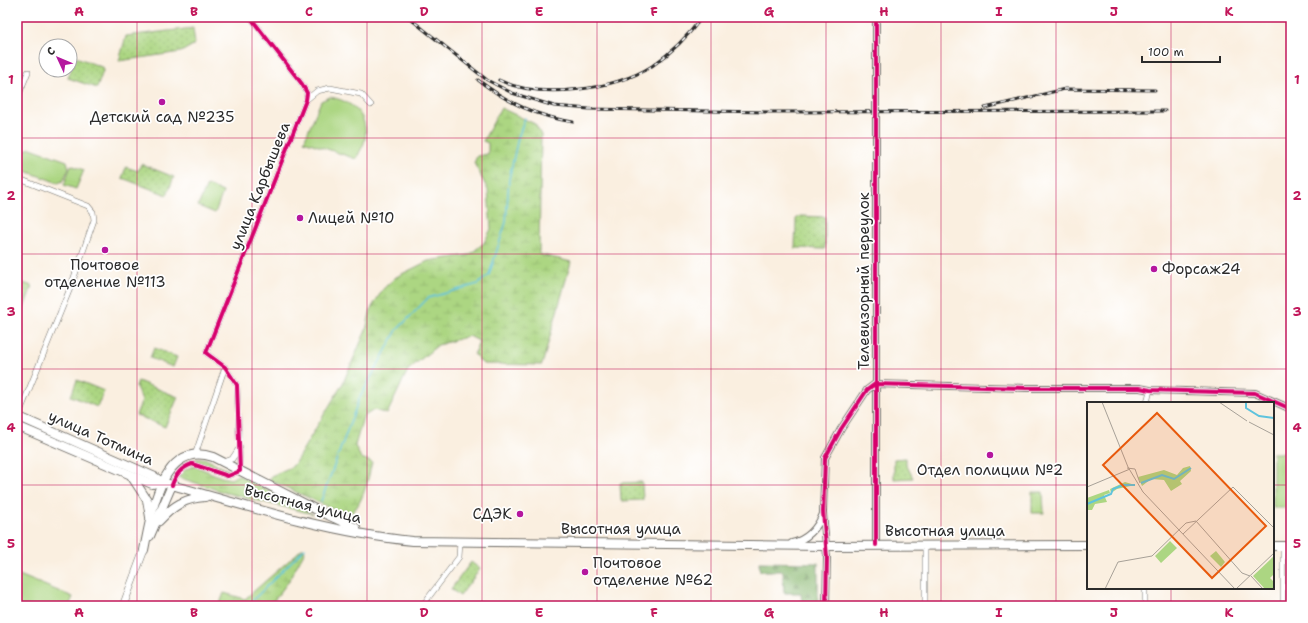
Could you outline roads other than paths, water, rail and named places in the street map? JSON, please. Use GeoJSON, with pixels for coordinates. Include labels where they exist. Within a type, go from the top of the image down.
{"type":"FeatureCollection","features":[{"type":"Feature","properties":{"kind":"main road","name":"улица Тотмина"},"geometry":{"type":"LineString","coordinates":[[17,418],[155,477],[162,482]]}},
{"type":"Feature","properties":{"kind":"main road","name":"улица Тотмина"},"geometry":{"type":"LineString","coordinates":[[17,426],[131,477],[152,484],[162,482]]}},
{"type":"Feature","properties":{"kind":"main road"},"geometry":{"type":"LineString","coordinates":[[153,524],[162,482],[171,467],[195,454],[208,455],[224,462],[315,509],[372,535]]}},
{"type":"Feature","properties":{"kind":"main road"},"geometry":{"type":"LineString","coordinates":[[131,477],[147,500],[153,524]]}},
{"type":"Feature","properties":{"kind":"main road","name":"Высотная улица"},"geometry":{"type":"LineString","coordinates":[[162,482],[306,521],[372,535],[413,541],[826,546],[1087,545]]}},
{"type":"Feature","properties":{"kind":"main road"},"geometry":{"type":"LineString","coordinates":[[123,606],[153,524],[172,485]]}},
{"type":"Feature","properties":{"kind":"main road"},"geometry":{"type":"LineString","coordinates":[[153,524],[173,507],[183,501],[192,498],[212,496]]}},
{"type":"Feature","properties":{"kind":"main road"},"geometry":{"type":"LineString","coordinates":[[1274,546],[1287,546]]}},
{"type":"Feature","properties":{"kind":"street"},"geometry":{"type":"LineString","coordinates":[[250,17],[302,84],[307,93],[306,100]]}},
{"type":"Feature","properties":{"kind":"street","name":"Телевизорный переулок"},"geometry":{"type":"LineString","coordinates":[[876,17],[876,545]]}},
{"type":"Feature","properties":{"kind":"street"},"geometry":{"type":"LineString","coordinates":[[17,99],[28,72]]}},
{"type":"Feature","properties":{"kind":"street"},"geometry":{"type":"LineString","coordinates":[[306,100],[317,91],[328,88],[361,94],[371,105]]}},
{"type":"Feature","properties":{"kind":"street","name":"улица Карбышева"},"geometry":{"type":"LineString","coordinates":[[225,367],[206,353],[306,100]]}},
{"type":"Feature","properties":{"kind":"street"},"geometry":{"type":"LineString","coordinates":[[17,178],[88,206],[94,212],[94,220],[71,286],[17,418]]}},
{"type":"Feature","properties":{"kind":"street"},"geometry":{"type":"LineString","coordinates":[[172,485],[181,469],[192,464],[228,476],[240,471],[237,385],[225,367]]}},
{"type":"Feature","properties":{"kind":"street"},"geometry":{"type":"LineString","coordinates":[[195,454],[225,367]]}},
{"type":"Feature","properties":{"kind":"street"},"geometry":{"type":"LineString","coordinates":[[826,606],[826,546],[823,512],[825,458],[867,390],[875,384],[1044,388],[1140,388],[1150,390],[1255,393],[1291,409]]}},
{"type":"Feature","properties":{"kind":"street"},"geometry":{"type":"LineString","coordinates":[[1147,402],[1150,390]]}},
{"type":"Feature","properties":{"kind":"street"},"geometry":{"type":"LineString","coordinates":[[224,462],[232,459],[240,447]]}},
{"type":"Feature","properties":{"kind":"street"},"geometry":{"type":"LineString","coordinates":[[788,545],[801,541],[807,537],[818,525],[823,512]]}},
{"type":"Feature","properties":{"kind":"street"},"geometry":{"type":"LineString","coordinates":[[422,606],[459,557],[460,542]]}},
{"type":"Feature","properties":{"kind":"street"},"geometry":{"type":"LineString","coordinates":[[925,545],[925,606]]}},
{"type":"Feature","properties":{"kind":"street"},"geometry":{"type":"LineString","coordinates":[[1283,606],[1287,546]]}},
{"type":"Feature","properties":{"kind":"street"},"geometry":{"type":"LineString","coordinates":[[1145,589],[1145,606]]}},
{"type":"Feature","properties":{"kind":"waterway"},"geometry":{"type":"LineString","coordinates":[[321,501],[359,399],[397,330],[428,298],[478,284],[489,275],[506,222],[509,179],[518,138],[525,118]]}},
{"type":"Feature","properties":{"kind":"waterway"},"geometry":{"type":"LineString","coordinates":[[247,606],[305,548]]}},
{"type":"Feature","properties":{"kind":"railway"},"geometry":{"type":"LineString","coordinates":[[408,17],[487,80],[512,93],[554,106],[589,109],[768,112],[1165,111]]}},
{"type":"Feature","properties":{"kind":"railway"},"geometry":{"type":"LineString","coordinates":[[499,80],[516,86],[535,90],[555,91],[577,90],[618,81],[636,74],[659,61],[679,43],[702,17]]}},
{"type":"Feature","properties":{"kind":"railway"},"geometry":{"type":"LineString","coordinates":[[478,80],[511,102],[547,116],[573,122]]}},
{"type":"Feature","properties":{"kind":"railway"},"geometry":{"type":"LineString","coordinates":[[985,108],[1065,89],[1155,90]]}},
{"type":"Feature","properties":{"kind":"place","name":"Детский сад №235"},"geometry":{"type":"Point","coordinates":[162,102]}},
{"type":"Feature","properties":{"kind":"place","name":"Лицей №10"},"geometry":{"type":"Point","coordinates":[300,218]}},
{"type":"Feature","properties":{"kind":"place","name":"Почтовое отделение №113"},"geometry":{"type":"Point","coordinates":[105,250]}},
{"type":"Feature","properties":{"kind":"place","name":"Форсаж24"},"geometry":{"type":"Point","coordinates":[1154,269]}},
{"type":"Feature","properties":{"kind":"place","name":"Отдел полиции №2"},"geometry":{"type":"Point","coordinates":[990,455]}},
{"type":"Feature","properties":{"kind":"place","name":"СДЭК"},"geometry":{"type":"Point","coordinates":[520,514]}},
{"type":"Feature","properties":{"kind":"place","name":"Почтовое отделение №62"},"geometry":{"type":"Point","coordinates":[585,572]}}]}
